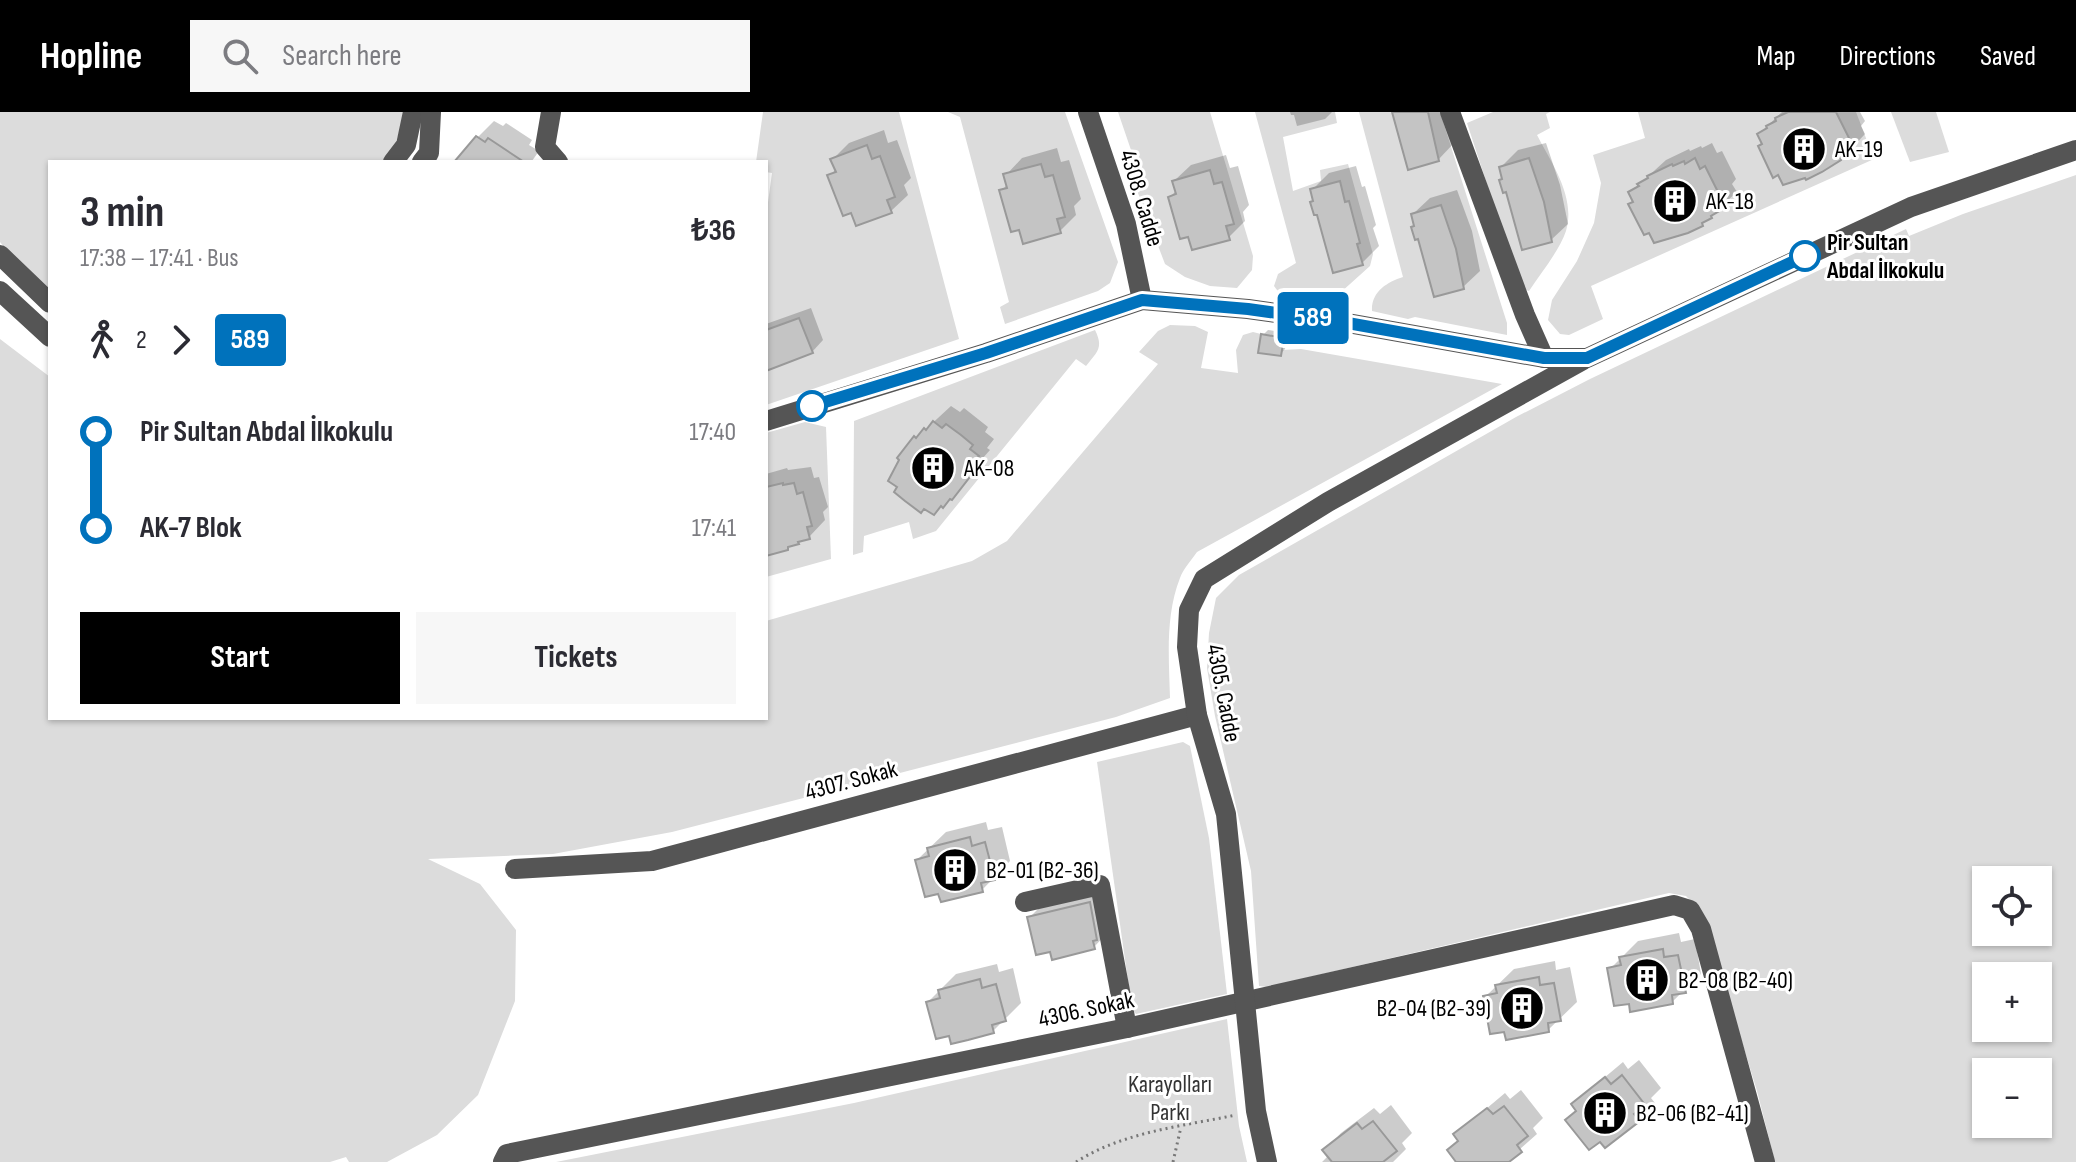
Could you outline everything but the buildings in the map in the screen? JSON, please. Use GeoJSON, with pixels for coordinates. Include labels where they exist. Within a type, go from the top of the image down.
{"type":"FeatureCollection","features":[{"type":"Feature","properties":{"kind":"street"},"geometry":{"type":"LineString","coordinates":[[395,160],[406,145],[413,112]]}},
{"type":"Feature","properties":{"kind":"street"},"geometry":{"type":"LineString","coordinates":[[424,160],[429,153],[431,112]]}},
{"type":"Feature","properties":{"kind":"street"},"geometry":{"type":"LineString","coordinates":[[551,112],[545,147],[556,160]]}},
{"type":"Feature","properties":{"kind":"street","name":"4308. Cadde"},"geometry":{"type":"LineString","coordinates":[[1088,112],[1126,224],[1142,300]]}},
{"type":"Feature","properties":{"kind":"street"},"geometry":{"type":"LineString","coordinates":[[1450,112],[1544,358]]}},
{"type":"Feature","properties":{"kind":"street","name":"4305. Cadde"},"geometry":{"type":"LineString","coordinates":[[1267,1162],[1256,1111],[1226,814],[1197,715],[1187,647],[1189,610],[1204,579],[1328,502],[1587,358],[1911,207],[2076,150]]}},
{"type":"Feature","properties":{"kind":"street"},"geometry":{"type":"LineString","coordinates":[[0,255],[48,301]]}},
{"type":"Feature","properties":{"kind":"street"},"geometry":{"type":"LineString","coordinates":[[0,291],[48,335]]}},
{"type":"Feature","properties":{"kind":"street"},"geometry":{"type":"LineString","coordinates":[[768,420],[986,353],[1142,300],[1248,309],[1342,322],[1544,358],[1587,358]]}},
{"type":"Feature","properties":{"kind":"street","name":"4307. Sokak"},"geometry":{"type":"LineString","coordinates":[[515,869],[652,861],[1197,715]]}},
{"type":"Feature","properties":{"kind":"street"},"geometry":{"type":"LineString","coordinates":[[1025,902],[1100,885],[1127,1028]]}},
{"type":"Feature","properties":{"kind":"street","name":"4306. Sokak"},"geometry":{"type":"LineString","coordinates":[[505,1158],[1127,1028],[1674,905],[1690,910],[1701,929],[1765,1162]]}},
{"type":"Feature","properties":{"kind":"path"},"geometry":{"type":"LineString","coordinates":[[1076,1162],[1092,1152],[1118,1143],[1256,1111]]}},
{"type":"Feature","properties":{"kind":"path"},"geometry":{"type":"LineString","coordinates":[[1173,1162],[1181,1126]]}},
{"type":"Feature","properties":{"kind":"green space"},"geometry":{"type":"Polygon","coordinates":[[[0,112],[405,112],[393,153],[388,160],[48,160],[48,302],[0,242],[0,112]]]}},
{"type":"Feature","properties":{"kind":"green space"},"geometry":{"type":"Polygon","coordinates":[[[763,112],[899,112],[959,339],[768,404],[768,202],[772,173],[768,172],[768,160],[756,160],[763,112]]]}},
{"type":"Feature","properties":{"kind":"green space"},"geometry":{"type":"Polygon","coordinates":[[[948,112],[1065,112],[1118,262],[1110,283],[1098,291],[1005,324],[1000,307],[1009,302],[960,117],[948,112]]]}},
{"type":"Feature","properties":{"kind":"green space"},"geometry":{"type":"Polygon","coordinates":[[[1118,112],[1210,112],[1253,256],[1252,270],[1237,288],[1210,286],[1185,277],[1165,264],[1133,180],[1131,150],[1118,112]]]}},
{"type":"Feature","properties":{"kind":"green space"},"geometry":{"type":"Polygon","coordinates":[[[1255,112],[1335,112],[1337,123],[1283,137],[1293,191],[1321,181],[1320,170],[1348,164],[1373,254],[1370,266],[1330,302],[1280,294],[1274,286],[1278,274],[1296,263],[1255,112]]]}},
{"type":"Feature","properties":{"kind":"green space"},"geometry":{"type":"Polygon","coordinates":[[[1359,112],[1440,112],[1507,323],[1507,335],[1372,311],[1377,293],[1403,277],[1359,112]]]}},
{"type":"Feature","properties":{"kind":"green space"},"geometry":{"type":"Polygon","coordinates":[[[1493,112],[1550,112],[1546,114],[1550,128],[1537,135],[1561,181],[1568,218],[1559,246],[1529,291],[1521,288],[1467,123],[1493,112]]]}},
{"type":"Feature","properties":{"kind":"green space"},"geometry":{"type":"Polygon","coordinates":[[[1638,112],[1856,112],[1874,159],[1591,286],[1603,319],[1569,335],[1560,334],[1548,320],[1552,300],[1577,261],[1594,223],[1601,183],[1593,155],[1645,138],[1638,112]]]}},
{"type":"Feature","properties":{"kind":"green space"},"geometry":{"type":"Polygon","coordinates":[[[1891,112],[1936,112],[1949,152],[1910,162],[1891,112]]]}},
{"type":"Feature","properties":{"kind":"green space"},"geometry":{"type":"Polygon","coordinates":[[[2076,175],[2076,1162],[1775,1162],[1757,1091],[1703,914],[1686,896],[1669,893],[1267,987],[1259,986],[1251,871],[1207,668],[1209,633],[1216,598],[1239,575],[1516,417],[1906,229],[1909,236],[2076,175]]]}},
{"type":"Feature","properties":{"kind":"green space"},"geometry":{"type":"Polygon","coordinates":[[[1170,325],[1195,326],[1208,332],[1201,368],[1238,373],[1236,350],[1243,335],[1253,332],[1261,334],[1258,353],[1280,356],[1282,350],[1301,349],[1502,384],[1197,552],[1181,575],[1172,607],[1170,698],[1116,717],[672,832],[553,854],[428,859],[480,884],[516,930],[515,1001],[478,1095],[437,1135],[387,1162],[349,1162],[346,1157],[330,1162],[0,1162],[0,339],[48,375],[48,720],[768,720],[768,620],[972,561],[1007,541],[1158,364],[1139,352],[1158,331],[1170,325]]]}},
{"type":"Feature","properties":{"kind":"green space"},"geometry":{"type":"Polygon","coordinates":[[[1095,330],[1098,350],[1086,366],[1076,359],[936,531],[913,539],[909,522],[864,536],[863,552],[853,555],[854,421],[1095,330]]]}},
{"type":"Feature","properties":{"kind":"green space"},"geometry":{"type":"Polygon","coordinates":[[[805,422],[826,427],[831,559],[768,576],[768,432],[805,422]]]}},
{"type":"Feature","properties":{"kind":"green space"},"geometry":{"type":"Polygon","coordinates":[[[1183,742],[1190,746],[1209,838],[1227,994],[1136,1014],[1132,1009],[1097,762],[1183,742]]]}},
{"type":"Feature","properties":{"kind":"green space","name":"Karayolları Parkı"},"geometry":{"type":"Polygon","coordinates":[[[1227,1019],[1239,1126],[1247,1162],[556,1162],[854,1103],[1227,1019]]]}},
{"type":"Feature","properties":{"kind":"bus line","name":"589"},"geometry":{"type":"LineString","coordinates":[[812,406],[986,353],[1142,300],[1248,309],[1342,322],[1544,358],[1587,358],[1805,256]]}},
{"type":"Feature","properties":{"kind":"place","name":"AK-19"},"geometry":{"type":"Point","coordinates":[1804,149]}},
{"type":"Feature","properties":{"kind":"place","name":"AK-18"},"geometry":{"type":"Point","coordinates":[1675,201]}},
{"type":"Feature","properties":{"kind":"place","name":"Pir Sultan Abdal İlkokulu"},"geometry":{"type":"Point","coordinates":[1805,256]}},
{"type":"Feature","properties":{"kind":"place","name":"AK-08"},"geometry":{"type":"Point","coordinates":[933,468]}},
{"type":"Feature","properties":{"kind":"place","name":"B2-01 (B2-36)"},"geometry":{"type":"Point","coordinates":[955,870]}},
{"type":"Feature","properties":{"kind":"place","name":"B2-08 (B2-40)"},"geometry":{"type":"Point","coordinates":[1647,980]}},
{"type":"Feature","properties":{"kind":"place","name":"B2-04 (B2-39)"},"geometry":{"type":"Point","coordinates":[1522,1008]}},
{"type":"Feature","properties":{"kind":"place","name":"B2-06 (B2-41)"},"geometry":{"type":"Point","coordinates":[1605,1113]}}]}
